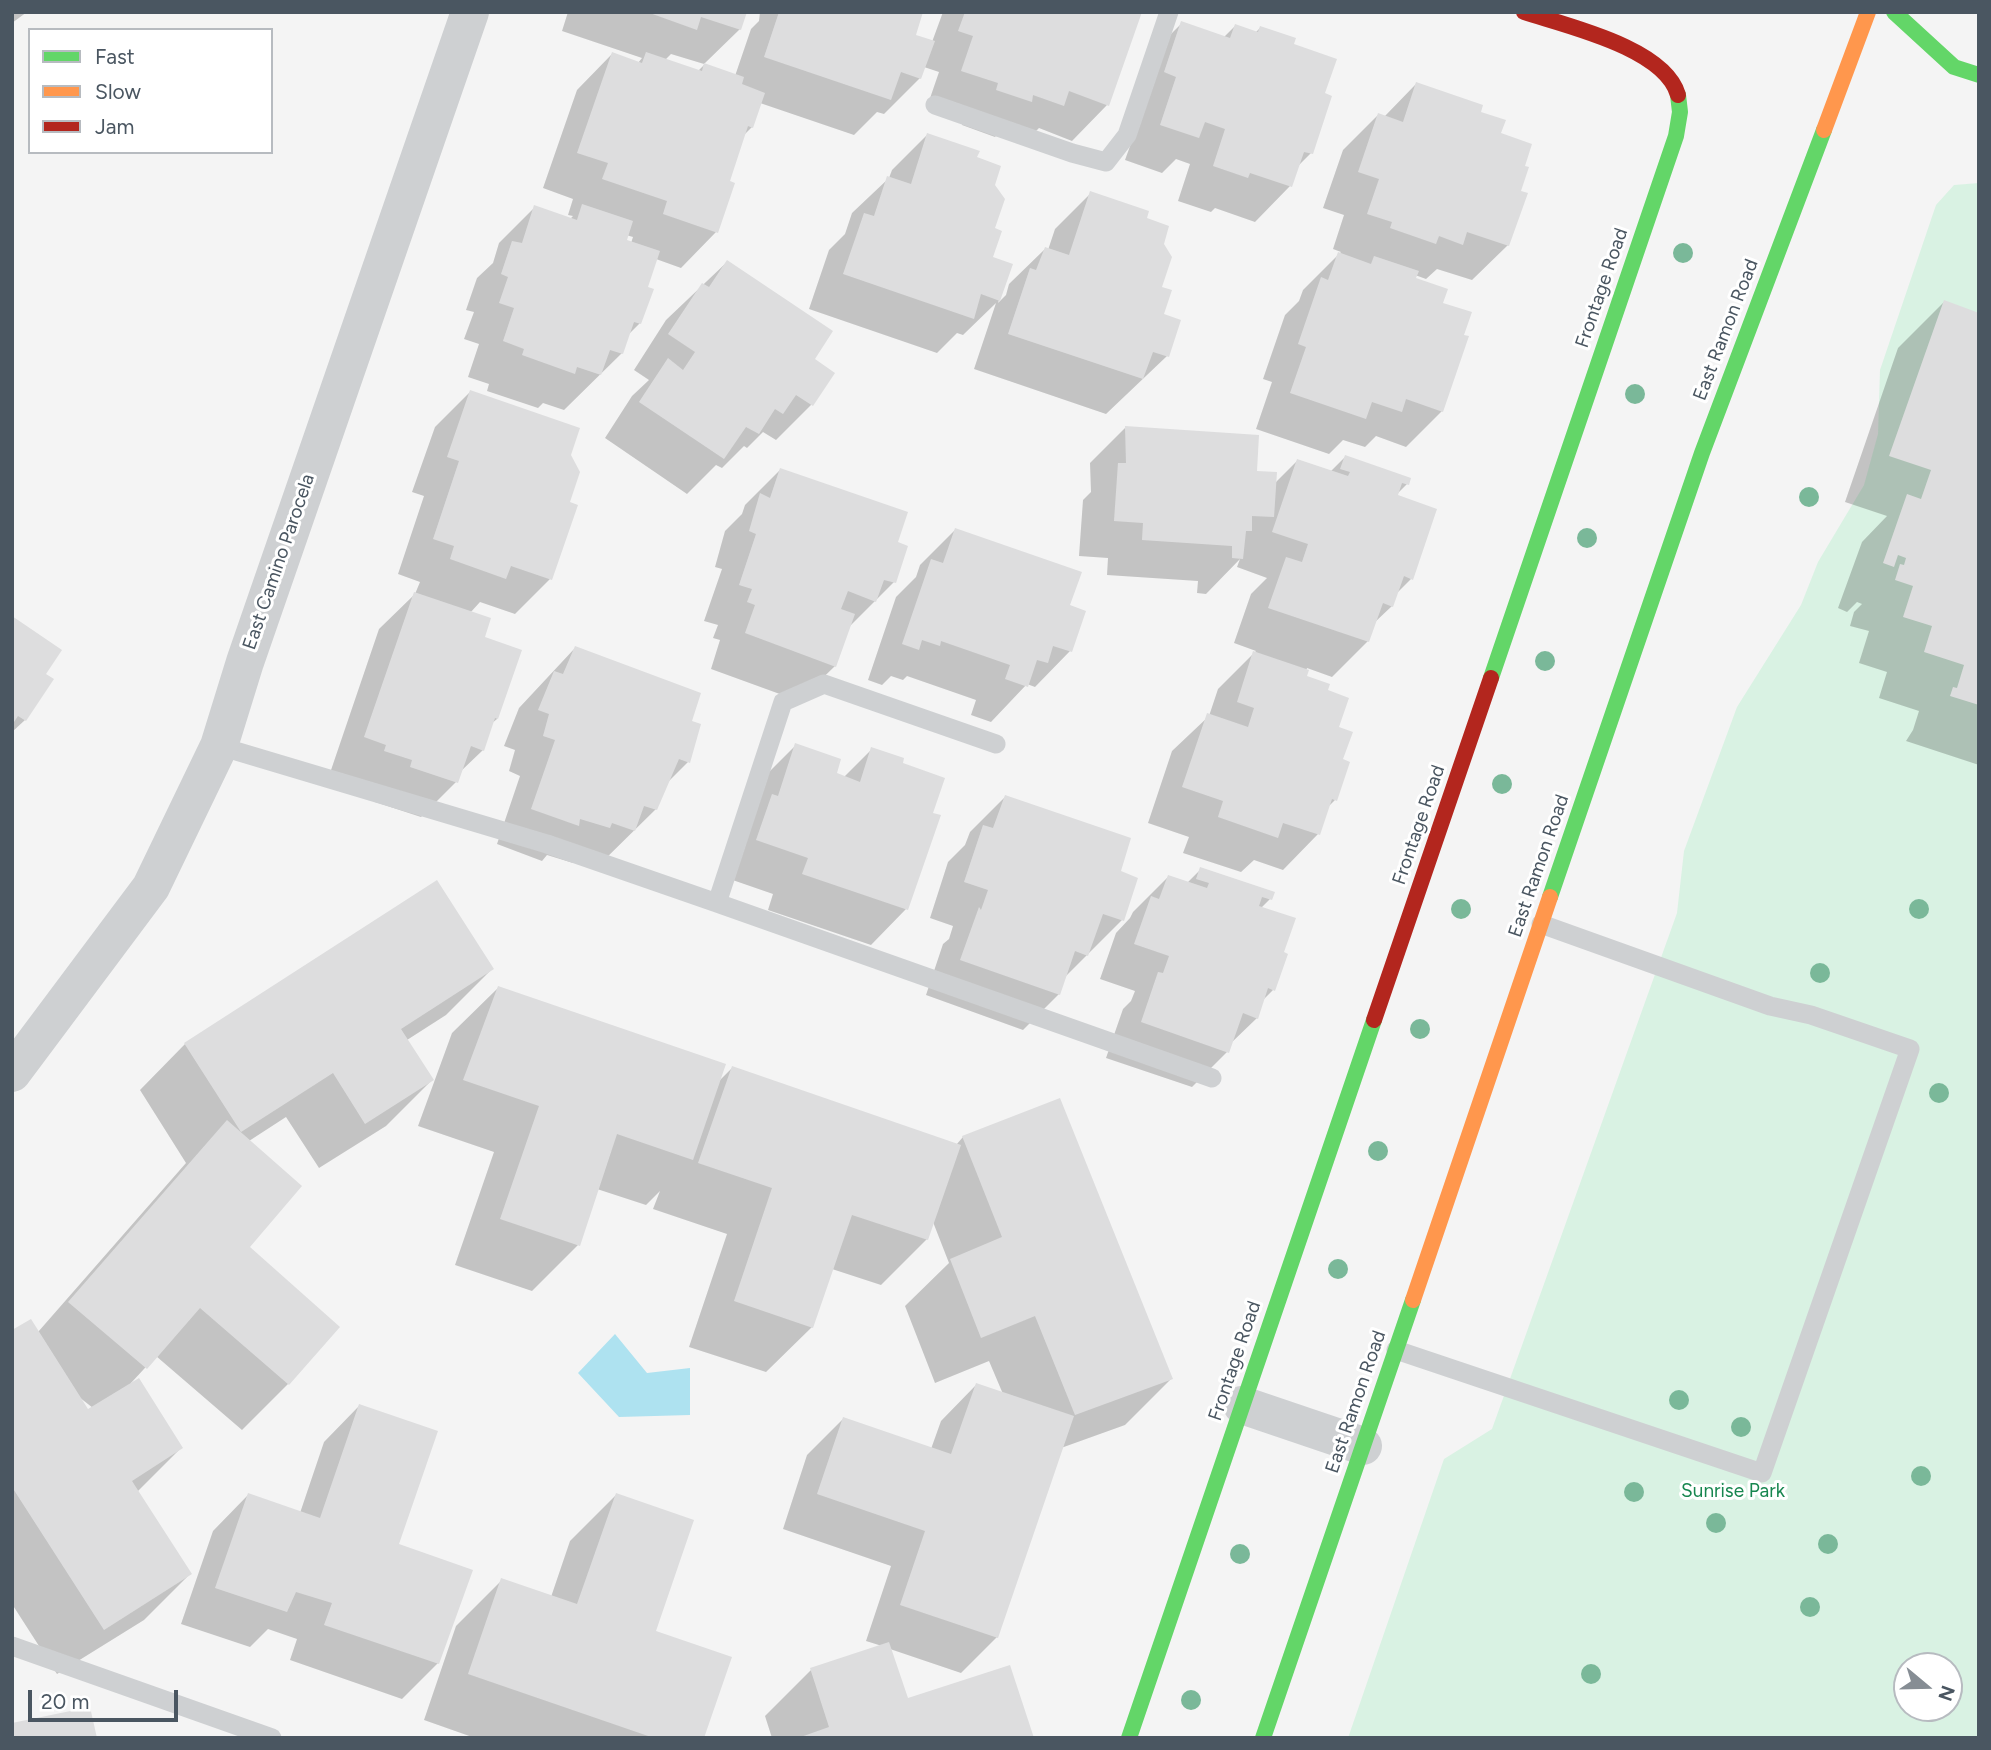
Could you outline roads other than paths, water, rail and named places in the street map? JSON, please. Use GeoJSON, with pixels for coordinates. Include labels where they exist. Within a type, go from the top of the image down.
{"type":"FeatureCollection","features":[{"type":"Feature","properties":{"kind":"main road","name":"Frontage Road"},"geometry":{"type":"LineString","coordinates":[[1129,1738],[1676,136],[1680,116],[1679,98],[1675,86],[1659,65],[1630,50],[1524,12]]}},
{"type":"Feature","properties":{"kind":"main road","name":"East Ramon Road"},"geometry":{"type":"LineString","coordinates":[[1263,1738],[1702,453],[1868,12]]}},
{"type":"Feature","properties":{"kind":"main road"},"geometry":{"type":"LineString","coordinates":[[1894,12],[1954,67],[1979,75]]}},
{"type":"Feature","properties":{"kind":"street","name":"East Camino Parocela"},"geometry":{"type":"LineString","coordinates":[[12,1073],[151,887],[219,746],[254,636],[470,12]]}},
{"type":"Feature","properties":{"kind":"street"},"geometry":{"type":"LineString","coordinates":[[1242,1405],[1363,1446]]}},
{"type":"Feature","properties":{"kind":"lane"},"geometry":{"type":"LineString","coordinates":[[935,105],[1072,153],[1106,162],[1127,135],[1169,12]]}},
{"type":"Feature","properties":{"kind":"lane"},"geometry":{"type":"LineString","coordinates":[[717,903],[783,702],[824,684],[996,744]]}},
{"type":"Feature","properties":{"kind":"lane"},"geometry":{"type":"LineString","coordinates":[[219,746],[547,844],[1212,1078]]}},
{"type":"Feature","properties":{"kind":"lane"},"geometry":{"type":"LineString","coordinates":[[1396,1349],[1762,1473],[1910,1049],[1811,1015],[1770,1006],[1541,924]]}},
{"type":"Feature","properties":{"kind":"lane"},"geometry":{"type":"LineString","coordinates":[[12,1646],[272,1738]]}},
{"type":"Feature","properties":{"kind":"water"},"geometry":{"type":"Polygon","coordinates":[[[615,1334],[647,1373],[690,1368],[690,1415],[619,1417],[578,1373],[615,1334]]]}},
{"type":"Feature","properties":{"kind":"park label","name":"Sunrise Park"},"geometry":{"type":"Point","coordinates":[1733,1491]}}]}
